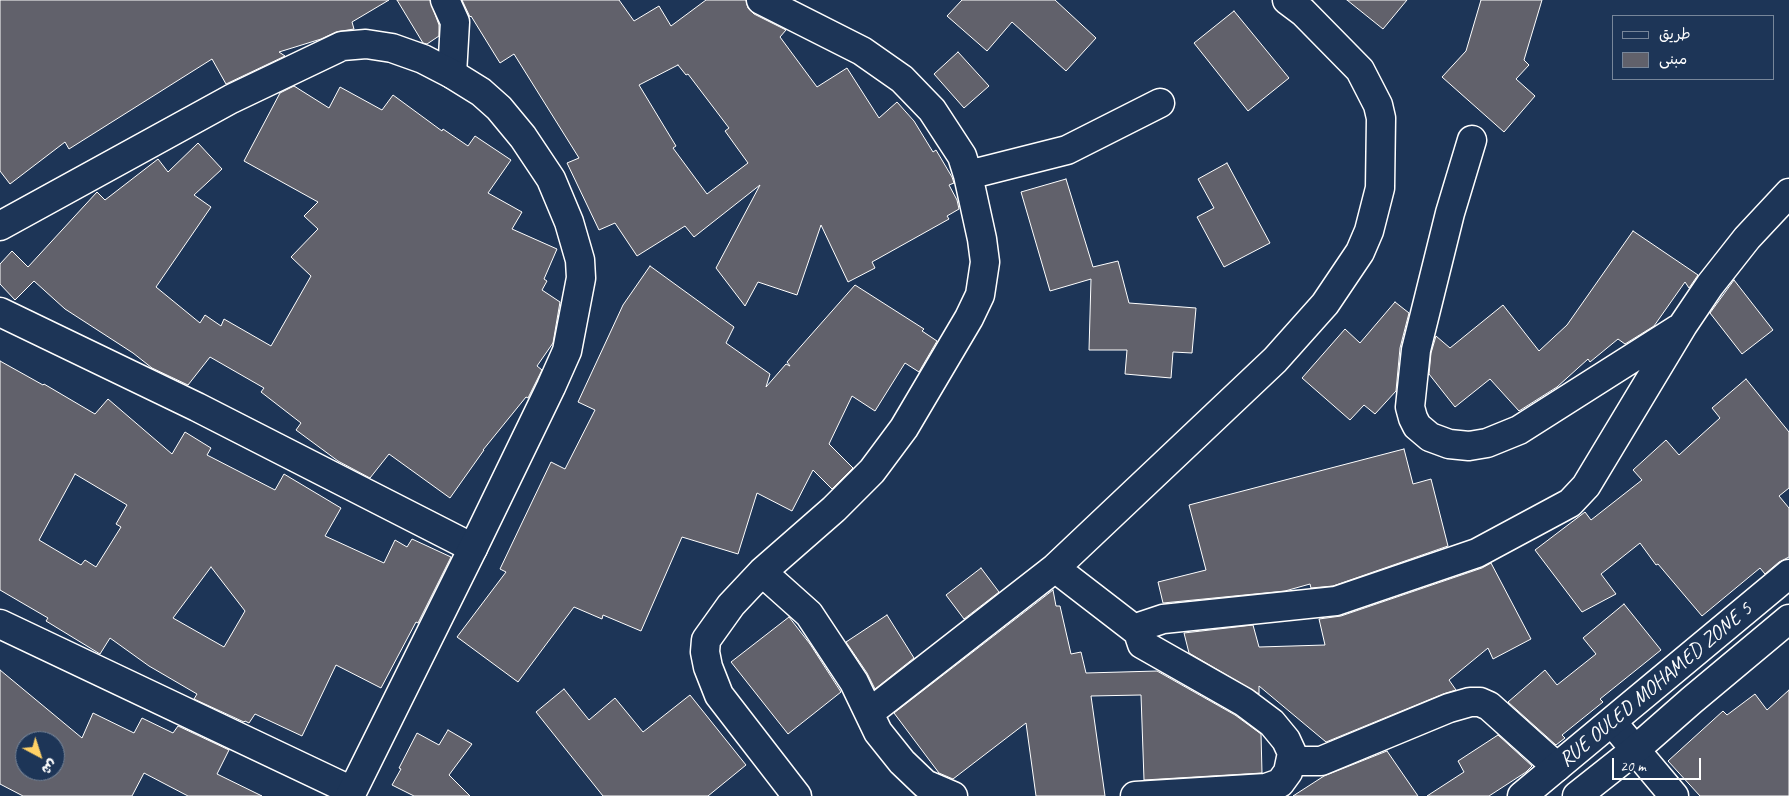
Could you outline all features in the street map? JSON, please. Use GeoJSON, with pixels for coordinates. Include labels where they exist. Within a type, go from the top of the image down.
{"type":"FeatureCollection","features":[{"type":"Feature","properties":{"kind":"street"},"geometry":{"type":"LineString","coordinates":[[445,0],[454,22],[452,74]]}},
{"type":"Feature","properties":{"kind":"street"},"geometry":{"type":"LineString","coordinates":[[761,0],[862,51],[902,79],[932,110],[962,156],[968,175],[985,262],[980,296],[969,318],[904,428],[872,472],[834,509],[762,572],[731,605],[706,640],[705,652],[708,667],[719,695],[797,796]]}},
{"type":"Feature","properties":{"kind":"street"},"geometry":{"type":"LineString","coordinates":[[869,712],[1055,568],[1275,360],[1325,304],[1360,252],[1370,231],[1380,188],[1381,118],[1378,105],[1360,70],[1303,12],[1287,0]]}},
{"type":"Feature","properties":{"kind":"street"},"geometry":{"type":"LineString","coordinates":[[0,226],[231,99],[342,46],[366,44],[392,48],[423,59],[482,92],[499,108],[523,137],[551,179],[569,222],[580,260],[582,278],[567,351],[551,387],[351,794],[0,624]]}},
{"type":"Feature","properties":{"kind":"street"},"geometry":{"type":"LineString","coordinates":[[968,175],[1068,150],[1160,103]]}},
{"type":"Feature","properties":{"kind":"street"},"geometry":{"type":"LineString","coordinates":[[1472,140],[1450,213],[1416,350],[1410,407],[1417,426],[1430,437],[1449,444],[1469,446],[1487,443],[1519,430],[1683,325]]}},
{"type":"Feature","properties":{"kind":"street"},"geometry":{"type":"LineString","coordinates":[[1138,632],[1142,626],[1163,619],[1336,601],[1477,554],[1570,503],[1586,486],[1683,325],[1710,285],[1748,238],[1789,193]]}},
{"type":"Feature","properties":{"kind":"street"},"geometry":{"type":"LineString","coordinates":[[0,312],[197,407],[473,548]]}},
{"type":"Feature","properties":{"kind":"street"},"geometry":{"type":"LineString","coordinates":[[1055,568],[1138,632],[1142,644],[1146,648],[1244,702],[1272,724],[1286,740],[1292,753],[1288,772],[1280,782],[1266,788],[1135,796]]}},
{"type":"Feature","properties":{"kind":"street"},"geometry":{"type":"LineString","coordinates":[[762,572],[809,614],[854,682],[878,732],[902,762],[925,784],[953,796]]}},
{"type":"Feature","properties":{"kind":"street","name":"RUE OULED MOHAMED ZONE 5"},"geometry":{"type":"LineString","coordinates":[[1522,796],[1789,574]]}},
{"type":"Feature","properties":{"kind":"street","name":"RUE OULED MOHAMED ZONE 5"},"geometry":{"type":"LineString","coordinates":[[1578,796],[1789,619]]}},
{"type":"Feature","properties":{"kind":"street"},"geometry":{"type":"LineString","coordinates":[[1291,761],[1321,760],[1449,708],[1470,702],[1480,702],[1489,706],[1557,767]]}},
{"type":"Feature","properties":{"kind":"street"},"geometry":{"type":"LineString","coordinates":[[1612,722],[1674,796]]}},
{"type":"Feature","properties":{"kind":"building"},"geometry":{"type":"Polygon","coordinates":[[[0,0],[389,0],[352,22],[354,29],[336,32],[321,39],[279,52],[285,56],[226,84],[212,59],[69,149],[65,142],[10,184],[0,171],[0,0]]]}},
{"type":"Feature","properties":{"kind":"building"},"geometry":{"type":"Polygon","coordinates":[[[397,0],[430,0],[439,25],[439,36],[427,44],[423,43],[397,0]]]}},
{"type":"Feature","properties":{"kind":"building"},"geometry":{"type":"Polygon","coordinates":[[[462,0],[619,0],[634,21],[659,6],[671,26],[706,0],[746,0],[748,8],[754,14],[786,30],[780,37],[817,87],[847,68],[879,118],[897,102],[914,121],[933,152],[936,150],[952,177],[954,183],[949,185],[957,200],[959,209],[947,216],[949,219],[872,262],[875,268],[848,282],[821,225],[797,295],[758,282],[745,306],[716,268],[760,185],[694,237],[685,226],[637,256],[615,223],[599,230],[567,163],[579,158],[514,54],[500,63],[470,17],[462,0]],[[678,65],[639,85],[676,146],[673,148],[707,194],[748,163],[725,131],[729,128],[688,74],[686,75],[678,65]]]}},
{"type":"Feature","properties":{"kind":"building"},"geometry":{"type":"Polygon","coordinates":[[[962,0],[1055,0],[1096,38],[1066,71],[1012,22],[987,51],[947,16],[962,0]]]}},
{"type":"Feature","properties":{"kind":"building"},"geometry":{"type":"Polygon","coordinates":[[[1347,0],[1407,0],[1383,29],[1347,0]]]}},
{"type":"Feature","properties":{"kind":"building"},"geometry":{"type":"Polygon","coordinates":[[[1481,0],[1542,0],[1524,60],[1529,65],[1516,79],[1535,96],[1504,132],[1442,77],[1466,51],[1481,0]]]}},
{"type":"Feature","properties":{"kind":"building"},"geometry":{"type":"Polygon","coordinates":[[[1234,11],[1289,78],[1248,111],[1194,43],[1234,11]]]}},
{"type":"Feature","properties":{"kind":"building"},"geometry":{"type":"Polygon","coordinates":[[[958,52],[989,86],[964,108],[934,74],[958,52]]]}},
{"type":"Feature","properties":{"kind":"building"},"geometry":{"type":"Polygon","coordinates":[[[294,86],[329,108],[340,87],[382,110],[393,95],[442,131],[443,129],[468,146],[475,136],[511,160],[488,193],[522,212],[512,229],[557,249],[544,279],[547,281],[542,290],[560,302],[553,343],[537,366],[542,370],[528,398],[526,397],[483,450],[450,498],[389,454],[370,478],[338,461],[296,430],[301,423],[261,392],[264,388],[210,357],[188,385],[152,368],[133,353],[65,309],[34,281],[15,300],[0,284],[0,264],[12,251],[28,267],[97,192],[105,200],[158,159],[168,172],[198,143],[222,169],[194,195],[211,207],[156,287],[200,323],[205,315],[221,326],[224,319],[271,346],[311,276],[291,257],[318,229],[304,216],[318,202],[244,161],[280,93],[294,86]]]}},
{"type":"Feature","properties":{"kind":"building"},"geometry":{"type":"Polygon","coordinates":[[[1227,163],[1270,243],[1224,267],[1197,217],[1214,208],[1198,179],[1227,163]]]}},
{"type":"Feature","properties":{"kind":"building"},"geometry":{"type":"Polygon","coordinates":[[[1066,179],[1093,267],[1118,261],[1129,303],[1196,308],[1192,353],[1173,352],[1171,378],[1125,374],[1127,350],[1089,350],[1091,279],[1050,291],[1021,192],[1066,179]]]}},
{"type":"Feature","properties":{"kind":"building"},"geometry":{"type":"Polygon","coordinates":[[[1633,231],[1698,275],[1689,288],[1685,282],[1654,326],[1625,344],[1618,339],[1590,362],[1588,359],[1557,387],[1519,411],[1490,379],[1455,407],[1429,374],[1431,353],[1436,336],[1450,348],[1503,305],[1539,351],[1567,325],[1633,231]]]}},
{"type":"Feature","properties":{"kind":"building"},"geometry":{"type":"Polygon","coordinates":[[[650,266],[734,327],[726,343],[770,374],[766,387],[786,364],[790,366],[787,362],[855,285],[924,329],[922,331],[937,341],[919,372],[905,363],[875,411],[852,396],[829,444],[853,468],[832,489],[813,470],[792,511],[757,493],[738,554],[682,537],[641,631],[603,615],[602,619],[574,607],[518,682],[457,637],[506,572],[500,569],[551,462],[565,469],[595,410],[578,402],[623,305],[650,266]]]}},
{"type":"Feature","properties":{"kind":"building"},"geometry":{"type":"Polygon","coordinates":[[[1734,280],[1773,330],[1742,354],[1710,313],[1734,280]]]}},
{"type":"Feature","properties":{"kind":"building"},"geometry":{"type":"Polygon","coordinates":[[[1395,302],[1409,313],[1400,348],[1396,391],[1375,414],[1364,405],[1350,420],[1302,378],[1345,329],[1360,343],[1395,302]]]}},
{"type":"Feature","properties":{"kind":"building"},"geometry":{"type":"Polygon","coordinates":[[[0,361],[95,414],[108,399],[172,454],[185,432],[211,448],[207,455],[275,490],[284,474],[341,508],[325,536],[384,563],[395,540],[407,547],[412,539],[451,557],[418,623],[416,622],[381,688],[336,665],[302,736],[255,714],[249,723],[244,722],[194,699],[197,694],[149,666],[110,638],[100,654],[46,621],[48,618],[0,590],[0,361]],[[75,474],[39,540],[81,565],[85,560],[96,567],[121,527],[116,524],[127,505],[75,474]],[[211,567],[173,618],[224,647],[245,611],[211,567]]]}},
{"type":"Feature","properties":{"kind":"building"},"geometry":{"type":"Polygon","coordinates":[[[1746,379],[1789,432],[1789,488],[1779,496],[1789,508],[1789,557],[1779,562],[1765,574],[1760,568],[1702,616],[1658,564],[1656,565],[1640,543],[1601,574],[1616,594],[1582,612],[1535,550],[1585,512],[1591,520],[1642,480],[1633,470],[1666,440],[1679,455],[1720,418],[1712,408],[1746,379]]]}},
{"type":"Feature","properties":{"kind":"building"},"geometry":{"type":"Polygon","coordinates":[[[1404,449],[1413,484],[1431,479],[1448,546],[1333,586],[1311,588],[1310,584],[1285,591],[1163,603],[1158,582],[1206,570],[1189,505],[1404,449]]]}},
{"type":"Feature","properties":{"kind":"building"},"geometry":{"type":"Polygon","coordinates":[[[1491,563],[1531,639],[1493,659],[1488,648],[1449,680],[1456,690],[1326,742],[1259,686],[1259,694],[1189,653],[1184,633],[1253,625],[1259,647],[1325,645],[1319,619],[1341,616],[1482,568],[1491,563]]]}},
{"type":"Feature","properties":{"kind":"building"},"geometry":{"type":"Polygon","coordinates":[[[981,568],[999,592],[964,619],[946,595],[981,568]]]}},
{"type":"Feature","properties":{"kind":"building"},"geometry":{"type":"Polygon","coordinates":[[[1053,590],[1056,606],[1060,606],[1071,654],[1081,652],[1086,673],[1157,671],[1235,715],[1261,734],[1262,773],[1144,780],[1141,695],[1091,696],[1105,796],[1036,796],[1026,723],[953,779],[939,773],[894,713],[1053,590]]]}},
{"type":"Feature","properties":{"kind":"building"},"geometry":{"type":"Polygon","coordinates":[[[1624,604],[1661,650],[1600,699],[1603,702],[1562,735],[1565,738],[1556,745],[1508,702],[1545,670],[1557,685],[1596,654],[1583,638],[1624,604]]]}},
{"type":"Feature","properties":{"kind":"building"},"geometry":{"type":"Polygon","coordinates":[[[887,615],[914,658],[875,689],[867,673],[846,642],[887,615]]]}},
{"type":"Feature","properties":{"kind":"building"},"geometry":{"type":"Polygon","coordinates":[[[789,617],[810,644],[841,692],[788,734],[731,662],[789,617]]]}},
{"type":"Feature","properties":{"kind":"building"},"geometry":{"type":"Polygon","coordinates":[[[0,670],[82,738],[93,713],[134,733],[142,718],[173,733],[178,726],[229,750],[217,774],[262,796],[188,796],[144,773],[132,796],[23,796],[0,784],[0,670]]]}},
{"type":"Feature","properties":{"kind":"building"},"geometry":{"type":"Polygon","coordinates":[[[564,689],[589,720],[615,698],[643,732],[690,695],[746,765],[708,796],[603,796],[536,712],[564,689]]]}},
{"type":"Feature","properties":{"kind":"building"},"geometry":{"type":"Polygon","coordinates":[[[1789,690],[1789,796],[1700,796],[1668,761],[1723,711],[1727,715],[1755,694],[1767,710],[1789,690]]]}},
{"type":"Feature","properties":{"kind":"building"},"geometry":{"type":"Polygon","coordinates":[[[448,730],[472,744],[449,775],[470,796],[414,796],[392,785],[417,733],[439,745],[448,730]]]}},
{"type":"Feature","properties":{"kind":"building"},"geometry":{"type":"Polygon","coordinates":[[[1498,735],[1532,766],[1526,772],[1489,796],[1427,796],[1464,772],[1458,761],[1498,735]]]}},
{"type":"Feature","properties":{"kind":"building"},"geometry":{"type":"Polygon","coordinates":[[[1387,751],[1418,796],[1293,796],[1324,776],[1387,751]]]}}]}
